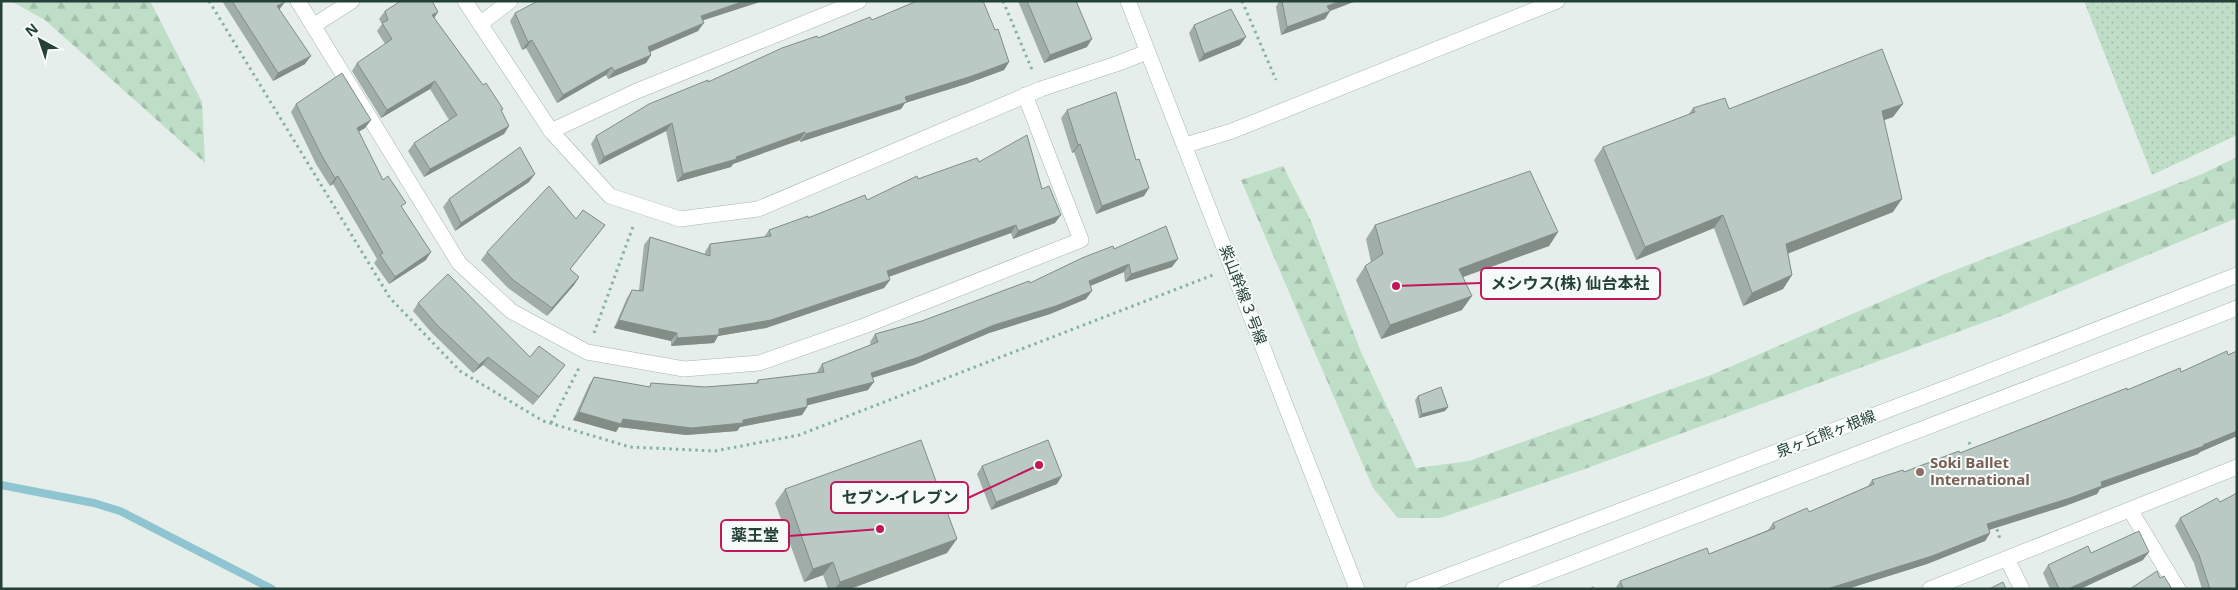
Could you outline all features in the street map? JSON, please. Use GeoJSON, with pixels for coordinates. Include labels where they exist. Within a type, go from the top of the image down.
{"type":"FeatureCollection","features":[{"type":"Feature","properties":{"kind":"street"},"geometry":{"type":"LineString","coordinates":[[298,1],[459,263],[511,311],[587,352],[684,369],[759,363],[864,326],[1081,240],[1025,95]]}},
{"type":"Feature","properties":{"kind":"street"},"geometry":{"type":"LineString","coordinates":[[313,26],[352,1]]}},
{"type":"Feature","properties":{"kind":"street"},"geometry":{"type":"LineString","coordinates":[[465,1],[551,131],[610,196],[680,220],[758,209],[1041,88],[1147,52]]}},
{"type":"Feature","properties":{"kind":"street"},"geometry":{"type":"LineString","coordinates":[[480,24],[510,1]]}},
{"type":"Feature","properties":{"kind":"street"},"geometry":{"type":"LineString","coordinates":[[551,131],[637,91],[859,1]]}},
{"type":"Feature","properties":{"kind":"street","name":"紫山幹線３号線"},"geometry":{"type":"LineString","coordinates":[[1128,1],[1186,145],[1356,589]]}},
{"type":"Feature","properties":{"kind":"street"},"geometry":{"type":"LineString","coordinates":[[1186,145],[1232,131],[1557,1]]}},
{"type":"Feature","properties":{"kind":"street","name":"泉ヶ丘熊ヶ根線"},"geometry":{"type":"LineString","coordinates":[[1413,589],[1954,385],[2237,275]]}},
{"type":"Feature","properties":{"kind":"street","name":"泉ヶ丘熊ヶ根線"},"geometry":{"type":"LineString","coordinates":[[1505,589],[2237,308]]}},
{"type":"Feature","properties":{"kind":"street"},"geometry":{"type":"LineString","coordinates":[[1930,589],[2237,467]]}},
{"type":"Feature","properties":{"kind":"street"},"geometry":{"type":"LineString","coordinates":[[2130,510],[2178,589]]}},
{"type":"Feature","properties":{"kind":"street"},"geometry":{"type":"LineString","coordinates":[[2006,558],[2022,589]]}},
{"type":"Feature","properties":{"kind":"path"},"geometry":{"type":"LineString","coordinates":[[209,1],[390,298],[460,372],[550,423],[630,447],[715,451],[799,435],[1232,268]]}},
{"type":"Feature","properties":{"kind":"path"},"geometry":{"type":"LineString","coordinates":[[1003,1],[1041,88]]}},
{"type":"Feature","properties":{"kind":"path"},"geometry":{"type":"LineString","coordinates":[[1242,1],[1276,80]]}},
{"type":"Feature","properties":{"kind":"path"},"geometry":{"type":"LineString","coordinates":[[550,423],[587,352],[640,206]]}},
{"type":"Feature","properties":{"kind":"path"},"geometry":{"type":"LineString","coordinates":[[1969,442],[1975,460]]}},
{"type":"Feature","properties":{"kind":"path"},"geometry":{"type":"LineString","coordinates":[[1992,514],[2006,558]]}},
{"type":"Feature","properties":{"kind":"green space"},"geometry":{"type":"Polygon","coordinates":[[[11,1],[150,1],[202,102],[205,163],[45,20],[11,1]]]}},
{"type":"Feature","properties":{"kind":"green space"},"geometry":{"type":"Polygon","coordinates":[[[2084,1],[2237,1],[2237,135],[2152,175],[2084,1]]]}},
{"type":"Feature","properties":{"kind":"green space"},"geometry":{"type":"Polygon","coordinates":[[[2237,157],[2237,218],[2001,316],[1582,470],[1440,518],[1398,518],[1373,488],[1241,180],[1283,166],[1311,221],[1361,352],[1416,468],[1469,461],[1711,375],[1945,274],[2202,174],[2237,157]]]}},
{"type":"Feature","properties":{"kind":"building"},"geometry":{"type":"Polygon","coordinates":[[[232,1],[284,1],[277,6],[311,56],[278,73],[232,1]]]}},
{"type":"Feature","properties":{"kind":"building"},"geometry":{"type":"Polygon","coordinates":[[[401,1],[432,1],[438,12],[432,15],[483,85],[486,83],[503,109],[501,110],[509,126],[430,169],[414,143],[457,115],[435,81],[387,110],[357,63],[392,39],[382,23],[388,20],[385,11],[401,1]]]}},
{"type":"Feature","properties":{"kind":"building"},"geometry":{"type":"Polygon","coordinates":[[[538,1],[744,1],[701,16],[704,23],[648,47],[651,55],[614,71],[612,67],[563,95],[532,40],[528,42],[515,13],[538,1]]]}},
{"type":"Feature","properties":{"kind":"building"},"geometry":{"type":"Polygon","coordinates":[[[917,1],[983,1],[995,30],[998,29],[1009,62],[905,97],[907,102],[806,134],[805,132],[736,157],[737,159],[683,174],[672,123],[604,157],[596,136],[649,104],[708,80],[708,82],[782,48],[817,36],[818,38],[870,17],[872,20],[917,1]]]}},
{"type":"Feature","properties":{"kind":"building"},"geometry":{"type":"Polygon","coordinates":[[[1027,1],[1076,1],[1092,39],[1050,55],[1027,1]]]}},
{"type":"Feature","properties":{"kind":"building"},"geometry":{"type":"Polygon","coordinates":[[[1282,1],[1341,1],[1327,6],[1330,11],[1287,27],[1282,1]]]}},
{"type":"Feature","properties":{"kind":"building"},"geometry":{"type":"Polygon","coordinates":[[[1231,9],[1246,37],[1204,54],[1194,25],[1231,9]]]}},
{"type":"Feature","properties":{"kind":"building"},"geometry":{"type":"Polygon","coordinates":[[[1882,49],[1903,104],[1882,111],[1902,199],[1786,244],[1792,275],[1752,293],[1723,215],[1645,247],[1603,147],[1695,112],[1693,108],[1725,98],[1729,109],[1882,49]]]}},
{"type":"Feature","properties":{"kind":"building"},"geometry":{"type":"Polygon","coordinates":[[[342,73],[371,120],[357,128],[383,180],[388,176],[406,203],[401,206],[431,252],[395,277],[380,255],[383,253],[338,176],[335,178],[322,156],[296,104],[342,73]]]}},
{"type":"Feature","properties":{"kind":"building"},"geometry":{"type":"Polygon","coordinates":[[[1116,92],[1136,160],[1139,159],[1149,188],[1102,206],[1080,144],[1078,145],[1067,110],[1116,92]]]}},
{"type":"Feature","properties":{"kind":"building"},"geometry":{"type":"Polygon","coordinates":[[[1027,135],[1042,189],[1049,186],[1061,215],[1018,231],[1016,225],[887,271],[890,280],[771,320],[719,329],[719,335],[677,338],[677,333],[619,320],[632,290],[643,291],[650,237],[710,256],[710,244],[771,236],[769,230],[808,216],[808,218],[865,195],[867,200],[917,176],[918,179],[977,158],[979,162],[1027,135]]]}},
{"type":"Feature","properties":{"kind":"building"},"geometry":{"type":"Polygon","coordinates":[[[520,147],[535,174],[461,223],[449,199],[520,147]]]}},
{"type":"Feature","properties":{"kind":"building"},"geometry":{"type":"Polygon","coordinates":[[[1530,171],[1558,232],[1459,269],[1472,296],[1390,325],[1365,266],[1383,254],[1375,225],[1530,171]]]}},
{"type":"Feature","properties":{"kind":"building"},"geometry":{"type":"Polygon","coordinates":[[[549,186],[576,219],[583,210],[605,225],[570,269],[579,277],[552,308],[513,280],[487,252],[549,186]]]}},
{"type":"Feature","properties":{"kind":"building"},"geometry":{"type":"Polygon","coordinates":[[[1166,226],[1178,259],[1131,274],[1129,264],[1089,281],[1092,291],[1056,306],[994,325],[919,357],[871,373],[874,382],[807,399],[807,407],[743,420],[743,423],[691,428],[623,419],[621,424],[579,412],[594,377],[650,387],[651,383],[705,387],[758,383],[758,380],[824,372],[822,364],[878,342],[875,334],[922,321],[1029,281],[1030,283],[1082,258],[1113,246],[1114,249],[1166,226]]]}},
{"type":"Feature","properties":{"kind":"building"},"geometry":{"type":"Polygon","coordinates":[[[448,274],[530,357],[539,346],[565,365],[539,397],[488,357],[479,365],[437,325],[418,303],[448,274]]]}},
{"type":"Feature","properties":{"kind":"building"},"geometry":{"type":"Polygon","coordinates":[[[2227,351],[2228,355],[2237,351],[2237,431],[2204,446],[2101,482],[2102,486],[2070,498],[1987,524],[1990,533],[1932,556],[1827,589],[1619,589],[1623,587],[1620,581],[1707,548],[1709,554],[1775,528],[1773,523],[1807,508],[1809,512],[1874,484],[1872,480],[1903,470],[1904,472],[1959,451],[1960,453],[2180,368],[2181,372],[2227,351]]]}},
{"type":"Feature","properties":{"kind":"building"},"geometry":{"type":"Polygon","coordinates":[[[1441,387],[1448,407],[1422,414],[1418,396],[1441,387]]]}},
{"type":"Feature","properties":{"kind":"building"},"geometry":{"type":"Polygon","coordinates":[[[921,440],[957,539],[840,582],[833,562],[813,569],[785,489],[921,440]]]}},
{"type":"Feature","properties":{"kind":"building"},"geometry":{"type":"Polygon","coordinates":[[[1048,440],[1062,476],[996,502],[982,466],[1048,440]]]}},
{"type":"Feature","properties":{"kind":"building"},"geometry":{"type":"Polygon","coordinates":[[[2237,493],[2237,589],[2210,589],[2199,555],[2180,518],[2217,498],[2220,502],[2237,493]]]}},
{"type":"Feature","properties":{"kind":"building"},"geometry":{"type":"Polygon","coordinates":[[[2139,531],[2149,552],[2068,589],[2059,589],[2048,565],[2088,546],[2091,553],[2139,531]]]}},
{"type":"Feature","properties":{"kind":"building"},"geometry":{"type":"Polygon","coordinates":[[[2157,571],[2160,578],[2164,576],[2172,589],[2130,589],[2157,571]]]}},
{"type":"Feature","properties":{"kind":"building"},"geometry":{"type":"Polygon","coordinates":[[[2003,582],[2006,589],[1989,589],[2003,582]]]}},
{"type":"Feature","properties":{"kind":"waterway"},"geometry":{"type":"LineString","coordinates":[[1,485],[94,503],[120,511],[272,589]]}},
{"type":"Feature","properties":{"kind":"place","name":"メシウス(株) 仙台本社"},"geometry":{"type":"Point","coordinates":[1396,286]}},
{"type":"Feature","properties":{"kind":"place","name":"セブン-イレブン"},"geometry":{"type":"Point","coordinates":[1039,465]}},
{"type":"Feature","properties":{"kind":"place","name":"Soki Ballet International"},"geometry":{"type":"Point","coordinates":[1920,472]}},
{"type":"Feature","properties":{"kind":"place","name":"薬王堂"},"geometry":{"type":"Point","coordinates":[880,529]}}]}
